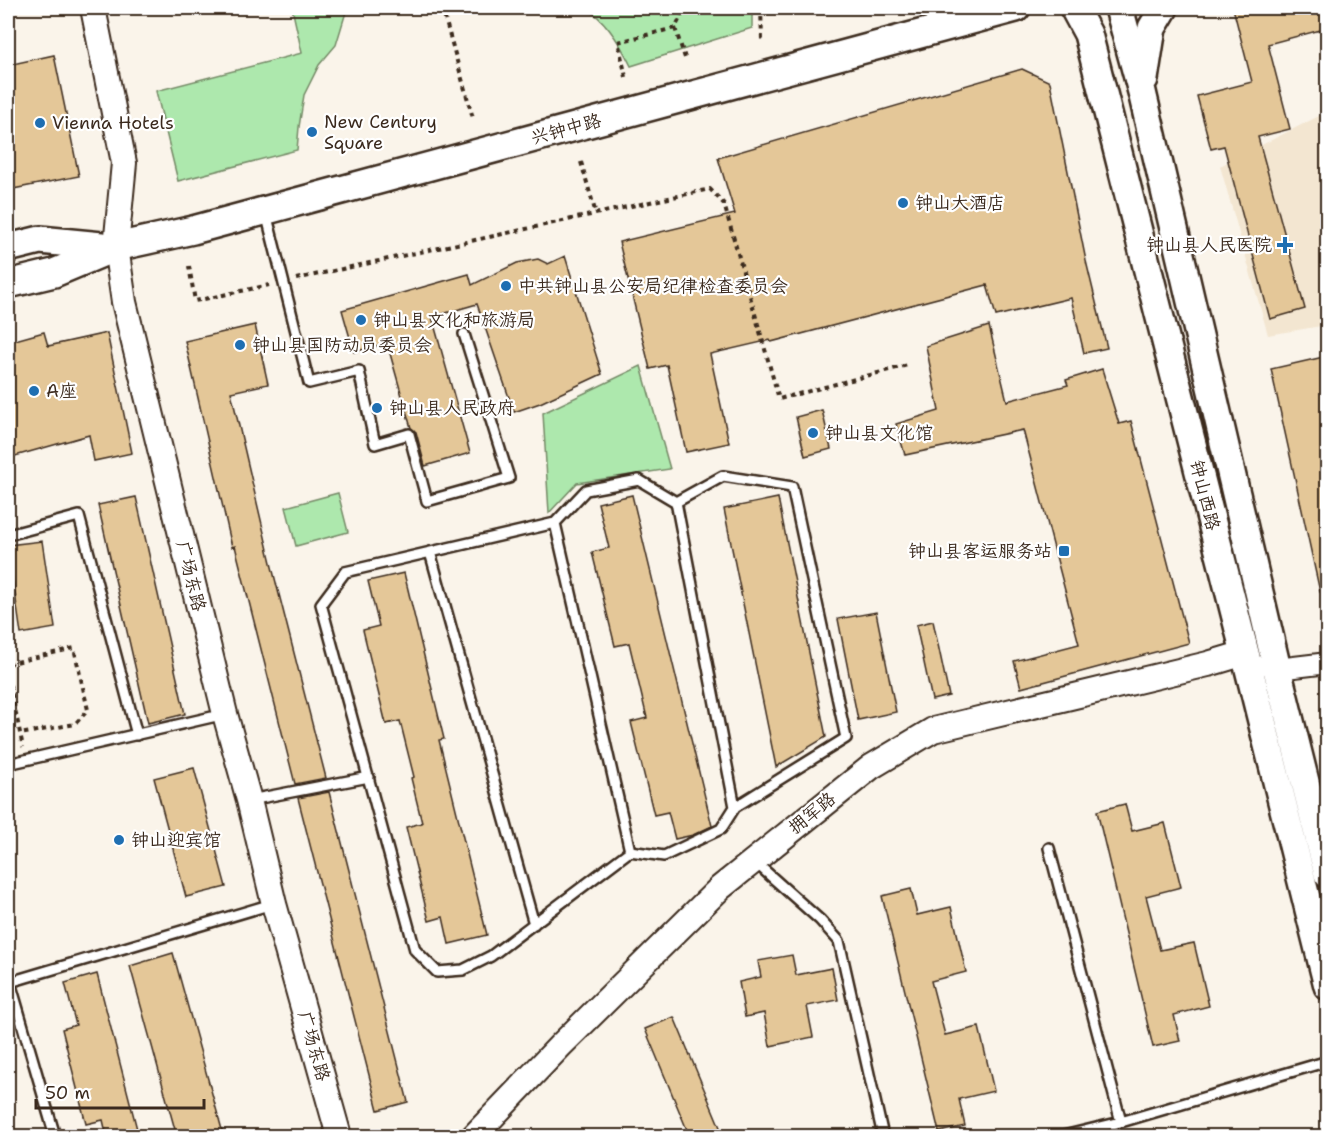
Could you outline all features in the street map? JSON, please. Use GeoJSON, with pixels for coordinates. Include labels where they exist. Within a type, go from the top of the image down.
{"type":"FeatureCollection","features":[{"type":"Feature","properties":{"kind":"main road","name":"兴钟中路"},"geometry":{"type":"LineString","coordinates":[[8,284],[54,273],[116,247],[194,230],[952,17],[1017,8]]}},
{"type":"Feature","properties":{"kind":"main road","name":"钟山西路"},"geometry":{"type":"LineString","coordinates":[[1074,8],[1088,34],[1328,986]]}},
{"type":"Feature","properties":{"kind":"main road","name":"钟山西路"},"geometry":{"type":"LineString","coordinates":[[1119,8],[1142,92],[1277,669],[1324,844],[1328,874]]}},
{"type":"Feature","properties":{"kind":"main road"},"geometry":{"type":"LineString","coordinates":[[1142,92],[1152,28],[1164,8]]}},
{"type":"Feature","properties":{"kind":"main road","name":"兴钟中路"},"geometry":{"type":"LineString","coordinates":[[8,244],[40,240],[116,247]]}},
{"type":"Feature","properties":{"kind":"street","name":"广场东路"},"geometry":{"type":"LineString","coordinates":[[93,8],[124,163],[116,247],[124,302],[225,714],[274,904],[339,1137]]}},
{"type":"Feature","properties":{"kind":"street"},"geometry":{"type":"LineString","coordinates":[[1245,653],[1277,669],[1328,663]]}},
{"type":"Feature","properties":{"kind":"street","name":"拥军路"},"geometry":{"type":"LineString","coordinates":[[474,1137],[560,1046],[720,888],[871,767],[933,730],[1245,653]]}},
{"type":"Feature","properties":{"kind":"street"},"geometry":{"type":"LineString","coordinates":[[458,1137],[508,1101]]}},
{"type":"Feature","properties":{"kind":"lane"},"geometry":{"type":"LineString","coordinates":[[265,210],[309,383],[359,371],[375,444],[409,434],[427,501],[509,478],[464,334]]}},
{"type":"Feature","properties":{"kind":"lane"},"geometry":{"type":"LineString","coordinates":[[676,502],[723,476],[792,487],[846,738],[735,807],[721,829],[664,856],[630,850],[491,956],[463,970],[437,972],[415,950],[321,604],[345,572],[555,523],[586,490],[639,480],[676,502],[735,807]]}},
{"type":"Feature","properties":{"kind":"lane"},"geometry":{"type":"LineString","coordinates":[[8,535],[79,516],[137,735]]}},
{"type":"Feature","properties":{"kind":"lane"},"geometry":{"type":"LineString","coordinates":[[555,523],[630,850]]}},
{"type":"Feature","properties":{"kind":"lane"},"geometry":{"type":"LineString","coordinates":[[430,552],[534,924]]}},
{"type":"Feature","properties":{"kind":"lane"},"geometry":{"type":"LineString","coordinates":[[8,764],[225,714]]}},
{"type":"Feature","properties":{"kind":"lane"},"geometry":{"type":"LineString","coordinates":[[249,800],[369,777]]}},
{"type":"Feature","properties":{"kind":"lane"},"geometry":{"type":"LineString","coordinates":[[1050,848],[1121,1122]]}},
{"type":"Feature","properties":{"kind":"lane"},"geometry":{"type":"LineString","coordinates":[[754,860],[820,920],[839,941],[883,1137]]}},
{"type":"Feature","properties":{"kind":"lane"},"geometry":{"type":"LineString","coordinates":[[55,1137],[9,982],[274,904]]}},
{"type":"Feature","properties":{"kind":"lane"},"geometry":{"type":"LineString","coordinates":[[1063,1137],[1328,1061]]}},
{"type":"Feature","properties":{"kind":"path"},"geometry":{"type":"LineString","coordinates":[[442,8],[473,118]]}},
{"type":"Feature","properties":{"kind":"path"},"geometry":{"type":"LineString","coordinates":[[686,8],[675,28],[686,61]]}},
{"type":"Feature","properties":{"kind":"path"},"geometry":{"type":"LineString","coordinates":[[761,8],[762,40]]}},
{"type":"Feature","properties":{"kind":"path"},"geometry":{"type":"LineString","coordinates":[[626,77],[618,42],[675,28]]}},
{"type":"Feature","properties":{"kind":"path"},"geometry":{"type":"LineString","coordinates":[[581,162],[596,214]]}},
{"type":"Feature","properties":{"kind":"path"},"geometry":{"type":"LineString","coordinates":[[189,266],[195,301],[710,189],[724,204],[779,399],[908,365]]}},
{"type":"Feature","properties":{"kind":"path"},"geometry":{"type":"LineString","coordinates":[[8,663],[74,648],[88,710],[75,724],[20,734],[8,676]]}},
{"type":"Feature","properties":{"kind":"shaded area","name":"钟山县人民医院"},"geometry":{"type":"Polygon","coordinates":[[[1327,112],[1327,325],[1268,335],[1220,166],[1327,112]]]}},
{"type":"Feature","properties":{"kind":"green space"},"geometry":{"type":"Polygon","coordinates":[[[292,8],[345,8],[346,12],[336,45],[319,65],[304,95],[297,150],[178,181],[156,91],[302,53],[292,8]]]}},
{"type":"Feature","properties":{"kind":"green space"},"geometry":{"type":"Polygon","coordinates":[[[586,8],[752,8],[752,28],[631,66],[612,34],[600,19],[586,8]]]}},
{"type":"Feature","properties":{"kind":"green space"},"geometry":{"type":"Polygon","coordinates":[[[641,366],[670,469],[577,483],[549,513],[543,413],[641,366]]]}},
{"type":"Feature","properties":{"kind":"green space"},"geometry":{"type":"Polygon","coordinates":[[[338,493],[348,532],[296,546],[286,507],[338,493]]]}},
{"type":"Feature","properties":{"kind":"building"},"geometry":{"type":"Polygon","coordinates":[[[1233,8],[1328,8],[1328,28],[1268,44],[1290,129],[1258,137],[1305,309],[1270,319],[1224,146],[1211,149],[1197,96],[1252,82],[1233,8]]]}},
{"type":"Feature","properties":{"kind":"building","name":"Vienna Hotels"},"geometry":{"type":"Polygon","coordinates":[[[54,55],[79,176],[8,190],[8,142],[15,141],[8,105],[8,65],[54,55]]]}},
{"type":"Feature","properties":{"kind":"building","name":"钟山大酒店"},"geometry":{"type":"Polygon","coordinates":[[[1022,69],[1050,82],[1086,261],[1107,348],[1084,353],[1071,298],[996,316],[987,285],[771,342],[770,340],[710,354],[729,443],[686,452],[667,365],[650,369],[619,242],[735,214],[718,158],[1022,69]]]}},
{"type":"Feature","properties":{"kind":"building"},"geometry":{"type":"Polygon","coordinates":[[[565,256],[602,374],[540,403],[514,412],[477,304],[432,317],[470,453],[425,466],[416,432],[411,428],[387,343],[354,352],[342,310],[469,274],[472,285],[517,263],[538,259],[548,264],[565,256]]]}},
{"type":"Feature","properties":{"kind":"building"},"geometry":{"type":"Polygon","coordinates":[[[255,325],[268,384],[231,392],[272,567],[326,778],[295,784],[235,546],[232,547],[185,341],[255,325]]]}},
{"type":"Feature","properties":{"kind":"building"},"geometry":{"type":"Polygon","coordinates":[[[989,326],[1007,401],[1068,385],[1066,380],[1102,369],[1119,424],[1131,421],[1189,643],[1021,688],[1014,661],[1079,644],[1023,430],[905,455],[896,424],[939,411],[926,346],[989,326]]]}},
{"type":"Feature","properties":{"kind":"building"},"geometry":{"type":"Polygon","coordinates":[[[44,332],[48,346],[107,333],[132,453],[94,461],[89,435],[8,458],[8,342],[44,332]]]}},
{"type":"Feature","properties":{"kind":"building"},"geometry":{"type":"Polygon","coordinates":[[[1328,356],[1328,592],[1320,592],[1271,369],[1328,356]]]}},
{"type":"Feature","properties":{"kind":"building","name":"钟山县文化馆"},"geometry":{"type":"Polygon","coordinates":[[[822,410],[831,449],[805,456],[796,417],[822,410]]]}},
{"type":"Feature","properties":{"kind":"building"},"geometry":{"type":"Polygon","coordinates":[[[632,495],[712,826],[693,835],[675,839],[668,812],[654,815],[631,722],[647,718],[629,643],[615,646],[592,552],[609,548],[598,503],[632,495]]]}},
{"type":"Feature","properties":{"kind":"building"},"geometry":{"type":"Polygon","coordinates":[[[136,497],[185,714],[148,723],[98,505],[136,497]]]}},
{"type":"Feature","properties":{"kind":"building"},"geometry":{"type":"Polygon","coordinates":[[[778,498],[826,737],[776,767],[724,509],[778,498]]]}},
{"type":"Feature","properties":{"kind":"building"},"geometry":{"type":"Polygon","coordinates":[[[42,541],[55,628],[21,634],[8,545],[42,541]]]}},
{"type":"Feature","properties":{"kind":"building"},"geometry":{"type":"Polygon","coordinates":[[[404,573],[444,739],[439,740],[487,935],[449,944],[443,917],[429,921],[406,827],[422,823],[411,778],[414,777],[400,721],[386,724],[363,630],[379,626],[368,581],[404,573]]]}},
{"type":"Feature","properties":{"kind":"building"},"geometry":{"type":"Polygon","coordinates":[[[876,612],[896,712],[858,720],[838,619],[876,612]]]}},
{"type":"Feature","properties":{"kind":"building"},"geometry":{"type":"Polygon","coordinates":[[[933,621],[949,696],[932,700],[916,625],[933,621]]]}},
{"type":"Feature","properties":{"kind":"building"},"geometry":{"type":"Polygon","coordinates":[[[194,768],[226,887],[186,897],[154,778],[194,768]]]}},
{"type":"Feature","properties":{"kind":"building"},"geometry":{"type":"Polygon","coordinates":[[[329,792],[408,1102],[378,1110],[298,798],[329,792]]]}},
{"type":"Feature","properties":{"kind":"building"},"geometry":{"type":"Polygon","coordinates":[[[1125,804],[1132,831],[1165,823],[1181,887],[1146,896],[1160,950],[1194,943],[1209,1006],[1174,1015],[1180,1041],[1153,1047],[1097,811],[1125,804]]]}},
{"type":"Feature","properties":{"kind":"building"},"geometry":{"type":"Polygon","coordinates":[[[911,889],[917,915],[951,907],[966,972],[931,981],[945,1035],[979,1027],[994,1091],[959,1099],[965,1126],[939,1132],[882,896],[911,889]]]}},
{"type":"Feature","properties":{"kind":"building"},"geometry":{"type":"Polygon","coordinates":[[[173,953],[224,1137],[177,1137],[130,966],[173,953]]]}},
{"type":"Feature","properties":{"kind":"building"},"geometry":{"type":"Polygon","coordinates":[[[792,955],[796,975],[832,968],[838,1000],[807,1006],[813,1037],[770,1046],[764,1013],[745,1017],[739,982],[761,977],[758,961],[792,955]]]}},
{"type":"Feature","properties":{"kind":"building"},"geometry":{"type":"Polygon","coordinates":[[[97,974],[139,1137],[107,1137],[103,1120],[86,1124],[62,1029],[76,1025],[65,983],[97,974]]]}},
{"type":"Feature","properties":{"kind":"building"},"geometry":{"type":"Polygon","coordinates":[[[674,1017],[724,1137],[690,1137],[645,1029],[674,1017]]]}},
{"type":"Feature","properties":{"kind":"place","name":"Vienna Hotels"},"geometry":{"type":"Point","coordinates":[40,123]}},
{"type":"Feature","properties":{"kind":"place","name":"New Century Square"},"geometry":{"type":"Point","coordinates":[312,132]}},
{"type":"Feature","properties":{"kind":"place","name":"钟山大酒店"},"geometry":{"type":"Point","coordinates":[903,203]}},
{"type":"Feature","properties":{"kind":"place","name":"钟山县人民医院"},"geometry":{"type":"Point","coordinates":[1285,245]}},
{"type":"Feature","properties":{"kind":"place","name":"中共钟山县公安局纪律检查委员会"},"geometry":{"type":"Point","coordinates":[506,286]}},
{"type":"Feature","properties":{"kind":"place","name":"钟山县文化和旅游局"},"geometry":{"type":"Point","coordinates":[361,320]}},
{"type":"Feature","properties":{"kind":"place","name":"钟山县国防动员委员会"},"geometry":{"type":"Point","coordinates":[240,345]}},
{"type":"Feature","properties":{"kind":"place","name":"A座"},"geometry":{"type":"Point","coordinates":[34,391]}},
{"type":"Feature","properties":{"kind":"place","name":"钟山县人民政府"},"geometry":{"type":"Point","coordinates":[377,408]}},
{"type":"Feature","properties":{"kind":"place","name":"钟山县文化馆"},"geometry":{"type":"Point","coordinates":[813,433]}},
{"type":"Feature","properties":{"kind":"place","name":"钟山县客运服务站"},"geometry":{"type":"Point","coordinates":[1064,551]}},
{"type":"Feature","properties":{"kind":"place","name":"钟山迎宾馆"},"geometry":{"type":"Point","coordinates":[119,840]}}]}
